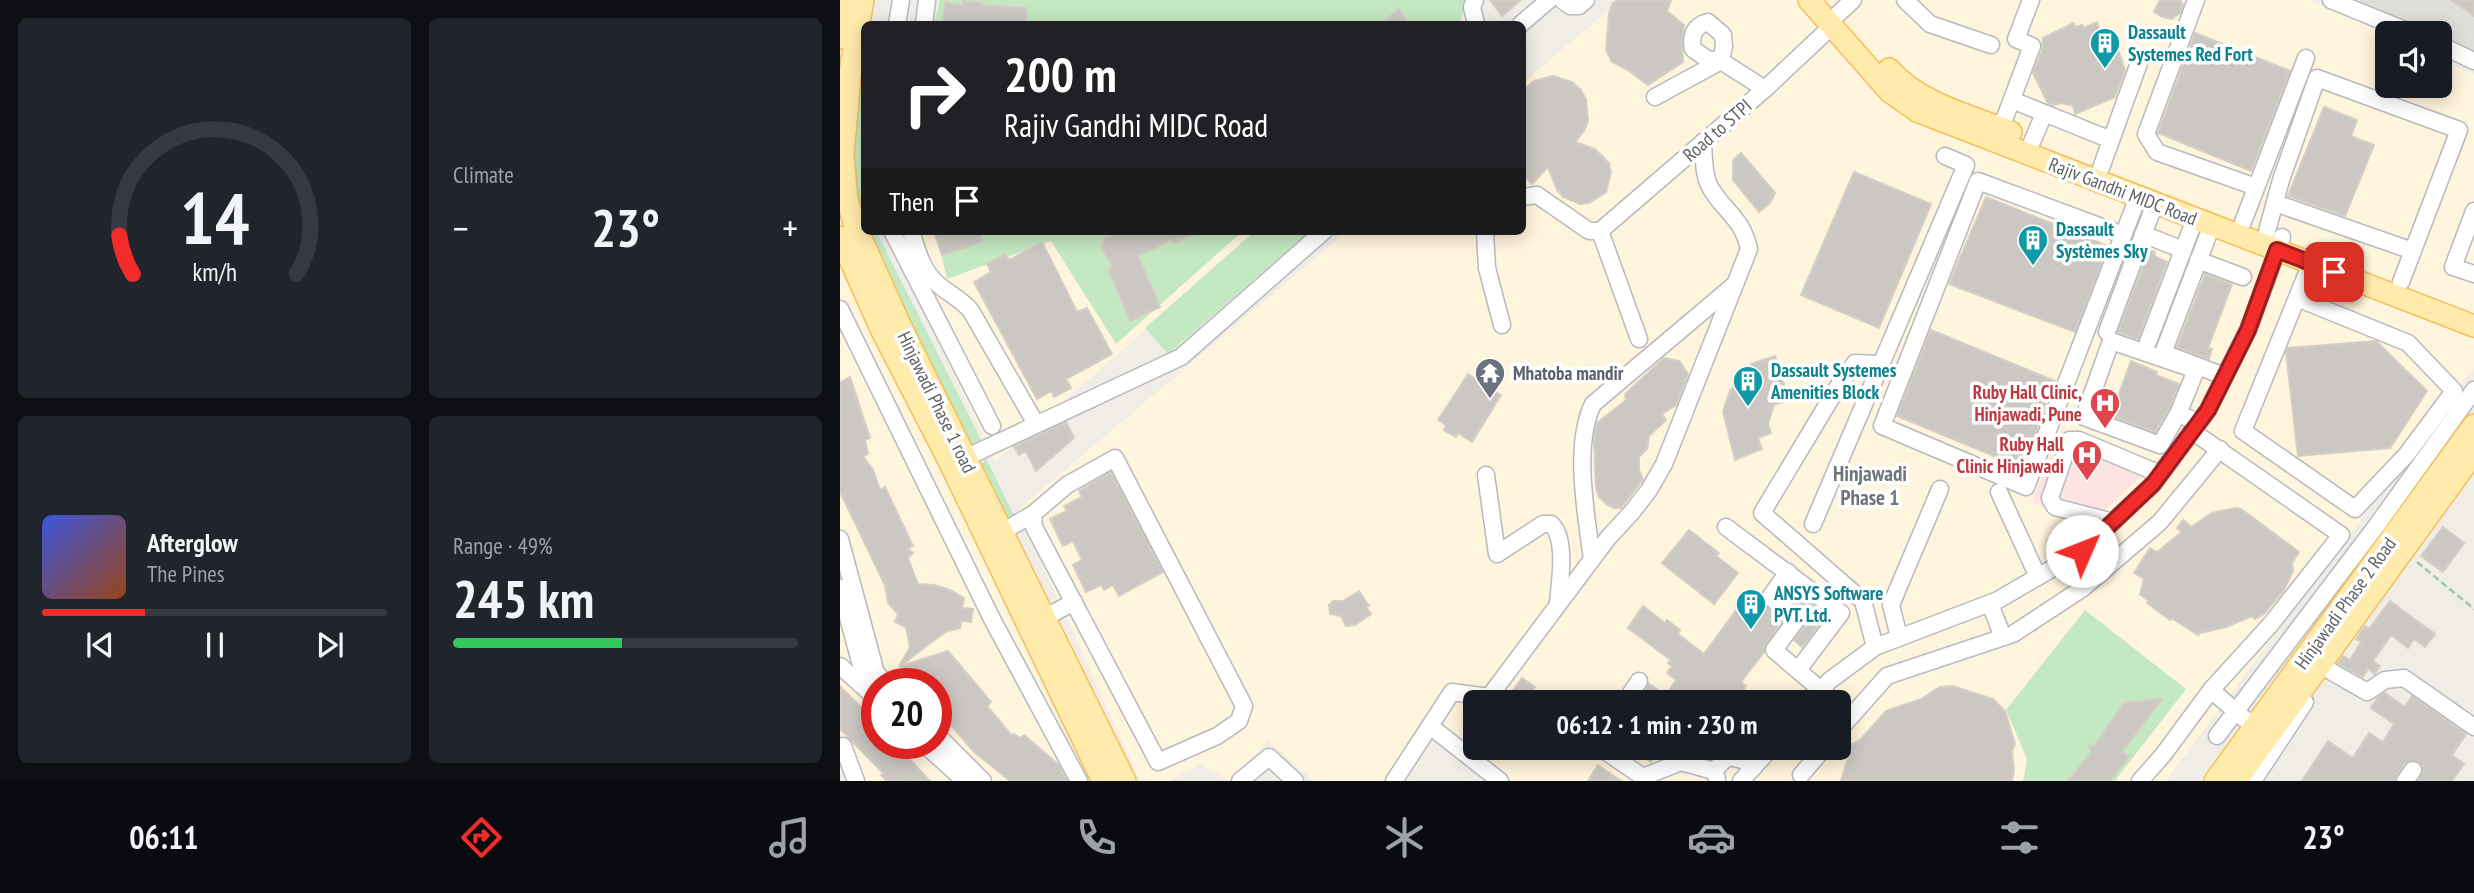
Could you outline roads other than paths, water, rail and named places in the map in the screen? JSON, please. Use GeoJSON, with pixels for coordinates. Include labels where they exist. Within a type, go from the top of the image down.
{"type":"FeatureCollection","features":[{"type":"Feature","properties":{"kind":"main road"},"geometry":{"type":"LineString","coordinates":[[840,38],[847,0]]}},
{"type":"Feature","properties":{"kind":"main road","name":"Hinjawadi Phase 1 road"},"geometry":{"type":"LineString","coordinates":[[863,0],[846,64],[843,200],[900,325],[1125,781]]}},
{"type":"Feature","properties":{"kind":"main road","name":"Rajiv Gandhi MIDC Road"},"geometry":{"type":"LineString","coordinates":[[1808,0],[1838,12],[1900,82],[1924,98],[2243,222],[2311,263],[2474,326]]}},
{"type":"Feature","properties":{"kind":"main road","name":"Rajiv Gandhi MIDC Road"},"geometry":{"type":"LineString","coordinates":[[1838,12],[1890,92],[1917,111],[2204,222],[2275,239],[2474,310]]}},
{"type":"Feature","properties":{"kind":"main road","name":"Hinjawadi Phase 1 road"},"geometry":{"type":"LineString","coordinates":[[840,237],[882,331],[950,463],[1103,781]]}},
{"type":"Feature","properties":{"kind":"main road","name":"Hinjawadi Phase 2 Road"},"geometry":{"type":"LineString","coordinates":[[2236,781],[2474,425]]}},
{"type":"Feature","properties":{"kind":"main road","name":"Hinjawadi Phase 2 Road"},"geometry":{"type":"LineString","coordinates":[[2215,781],[2393,543],[2474,453]]}},
{"type":"Feature","properties":{"kind":"street"},"geometry":{"type":"LineString","coordinates":[[898,21],[901,0]]}},
{"type":"Feature","properties":{"kind":"street"},"geometry":{"type":"LineString","coordinates":[[924,21],[927,0]]}},
{"type":"Feature","properties":{"kind":"street"},"geometry":{"type":"LineString","coordinates":[[1475,0],[1472,7],[1475,21]]}},
{"type":"Feature","properties":{"kind":"street"},"geometry":{"type":"LineString","coordinates":[[1524,21],[1549,0]]}},
{"type":"Feature","properties":{"kind":"street"},"geometry":{"type":"LineString","coordinates":[[1562,0],[1570,6],[1578,6],[1586,0]]}},
{"type":"Feature","properties":{"kind":"street"},"geometry":{"type":"LineString","coordinates":[[1905,0],[1930,24],[1991,45]]}},
{"type":"Feature","properties":{"kind":"street"},"geometry":{"type":"LineString","coordinates":[[2001,128],[2032,46],[2016,38],[2031,0]]}},
{"type":"Feature","properties":{"kind":"street"},"geometry":{"type":"LineString","coordinates":[[2196,0],[2146,134],[2157,152],[2256,187]]}},
{"type":"Feature","properties":{"kind":"street"},"geometry":{"type":"LineString","coordinates":[[2331,0],[2383,21]]}},
{"type":"Feature","properties":{"kind":"street","name":"Road to STPI"},"geometry":{"type":"LineString","coordinates":[[1600,231],[1765,89],[1838,12]]}},
{"type":"Feature","properties":{"kind":"street"},"geometry":{"type":"LineString","coordinates":[[2452,51],[2474,61]]}},
{"type":"Feature","properties":{"kind":"street"},"geometry":{"type":"LineString","coordinates":[[2243,222],[2306,58]]}},
{"type":"Feature","properties":{"kind":"street"},"geometry":{"type":"LineString","coordinates":[[1655,97],[1721,61],[1765,89]]}},
{"type":"Feature","properties":{"kind":"street"},"geometry":{"type":"LineString","coordinates":[[2101,168],[2139,63]]}},
{"type":"Feature","properties":{"kind":"street"},"geometry":{"type":"LineString","coordinates":[[1822,690],[1829,681],[1875,647],[1990,604],[2082,551],[2160,474],[2208,410],[2248,330],[2275,239],[2275,202],[2317,78],[2459,130],[2401,282]]}},
{"type":"Feature","properties":{"kind":"street"},"geometry":{"type":"LineString","coordinates":[[2012,100],[2111,140]]}},
{"type":"Feature","properties":{"kind":"street"},"geometry":{"type":"LineString","coordinates":[[2032,142],[2044,114]]}},
{"type":"Feature","properties":{"kind":"street"},"geometry":{"type":"LineString","coordinates":[[1394,781],[1452,692],[1489,696],[1592,559],[1649,490],[1664,464],[1749,249],[1735,216],[1710,188],[1706,178],[1703,142]]}},
{"type":"Feature","properties":{"kind":"street"},"geometry":{"type":"LineString","coordinates":[[1813,524],[1966,165],[1945,156]]}},
{"type":"Feature","properties":{"kind":"street"},"geometry":{"type":"LineString","coordinates":[[2123,235],[1978,181],[1882,426],[2026,487],[2123,235],[2146,200]]}},
{"type":"Feature","properties":{"kind":"street"},"geometry":{"type":"LineString","coordinates":[[1526,196],[1537,195],[1589,231],[1600,231],[1639,339]]}},
{"type":"Feature","properties":{"kind":"street"},"geometry":{"type":"LineString","coordinates":[[2107,332],[2143,234],[2146,200]]}},
{"type":"Feature","properties":{"kind":"street"},"geometry":{"type":"LineString","coordinates":[[2275,202],[2413,251]]}},
{"type":"Feature","properties":{"kind":"street"},"geometry":{"type":"LineString","coordinates":[[2474,211],[2453,267],[2474,274]]}},
{"type":"Feature","properties":{"kind":"street"},"geometry":{"type":"LineString","coordinates":[[2148,342],[2183,250],[2204,222]]}},
{"type":"Feature","properties":{"kind":"street"},"geometry":{"type":"LineString","coordinates":[[2204,222],[2198,260],[2163,353],[2224,376]]}},
{"type":"Feature","properties":{"kind":"street"},"geometry":{"type":"LineString","coordinates":[[2143,234],[2183,250]]}},
{"type":"Feature","properties":{"kind":"street"},"geometry":{"type":"LineString","coordinates":[[894,235],[992,426]]}},
{"type":"Feature","properties":{"kind":"street"},"geometry":{"type":"LineString","coordinates":[[912,235],[923,267],[940,286],[964,302],[971,311],[1036,424]]}},
{"type":"Feature","properties":{"kind":"street"},"geometry":{"type":"LineString","coordinates":[[965,458],[1181,357],[1319,235]]}},
{"type":"Feature","properties":{"kind":"street"},"geometry":{"type":"LineString","coordinates":[[1485,235],[1487,268],[1502,325]]}},
{"type":"Feature","properties":{"kind":"street"},"geometry":{"type":"LineString","coordinates":[[2198,260],[2243,277]]}},
{"type":"Feature","properties":{"kind":"street"},"geometry":{"type":"LineString","coordinates":[[2311,263],[2242,431],[2355,509],[2393,543]]}},
{"type":"Feature","properties":{"kind":"street"},"geometry":{"type":"LineString","coordinates":[[1592,559],[1582,484],[1585,419],[1593,404],[1736,283]]}},
{"type":"Feature","properties":{"kind":"street"},"geometry":{"type":"LineString","coordinates":[[2297,298],[2408,342],[2454,391],[2407,454],[2355,509]]}},
{"type":"Feature","properties":{"kind":"street"},"geometry":{"type":"LineString","coordinates":[[840,309],[992,619],[1079,781]]}},
{"type":"Feature","properties":{"kind":"street"},"geometry":{"type":"LineString","coordinates":[[2111,341],[2196,370],[2178,414],[2160,444],[2084,417],[2111,341]]}},
{"type":"Feature","properties":{"kind":"street"},"geometry":{"type":"LineString","coordinates":[[1875,647],[1863,601],[1762,513],[1855,362],[1882,364]]}},
{"type":"Feature","properties":{"kind":"street"},"geometry":{"type":"LineString","coordinates":[[2217,736],[2236,712],[2393,543],[2474,390]]}},
{"type":"Feature","properties":{"kind":"street"},"geometry":{"type":"LineString","coordinates":[[2140,781],[2163,755],[2211,690],[2271,624],[2342,535],[2220,449],[2178,414]]}},
{"type":"Feature","properties":{"kind":"street"},"geometry":{"type":"LineString","coordinates":[[2113,522],[2055,507],[2050,498],[2070,440],[2079,440],[2160,474]]}},
{"type":"Feature","properties":{"kind":"street"},"geometry":{"type":"LineString","coordinates":[[1851,716],[1887,676],[2013,634],[2083,588],[2160,522],[2220,449]]}},
{"type":"Feature","properties":{"kind":"street"},"geometry":{"type":"LineString","coordinates":[[1002,533],[1033,514],[1066,485],[1115,458],[1244,706],[1239,721],[1217,736],[1158,762],[1034,527],[1033,514]]}},
{"type":"Feature","properties":{"kind":"street"},"geometry":{"type":"LineString","coordinates":[[1486,475],[1497,554],[1543,524],[1551,524],[1556,528],[1561,552],[1558,604]]}},
{"type":"Feature","properties":{"kind":"street"},"geometry":{"type":"LineString","coordinates":[[1899,637],[1891,605],[1940,489]]}},
{"type":"Feature","properties":{"kind":"street"},"geometry":{"type":"LineString","coordinates":[[1999,492],[2038,577]]}},
{"type":"Feature","properties":{"kind":"street"},"geometry":{"type":"LineString","coordinates":[[1726,527],[1841,613],[1798,670]]}},
{"type":"Feature","properties":{"kind":"street"},"geometry":{"type":"LineString","coordinates":[[840,540],[875,668]]}},
{"type":"Feature","properties":{"kind":"street"},"geometry":{"type":"LineString","coordinates":[[2253,781],[2327,669],[2390,584],[2393,543]]}},
{"type":"Feature","properties":{"kind":"street"},"geometry":{"type":"LineString","coordinates":[[1788,572],[1770,597],[1797,619],[1774,650],[1798,670],[1813,690]]}},
{"type":"Feature","properties":{"kind":"street"},"geometry":{"type":"LineString","coordinates":[[840,588],[864,668]]}},
{"type":"Feature","properties":{"kind":"street"},"geometry":{"type":"LineString","coordinates":[[1044,618],[1074,602]]}},
{"type":"Feature","properties":{"kind":"street"},"geometry":{"type":"LineString","coordinates":[[992,619],[1018,603]]}},
{"type":"Feature","properties":{"kind":"street"},"geometry":{"type":"LineString","coordinates":[[1990,604],[2003,637]]}},
{"type":"Feature","properties":{"kind":"street"},"geometry":{"type":"LineString","coordinates":[[840,666],[861,685]]}},
{"type":"Feature","properties":{"kind":"street"},"geometry":{"type":"LineString","coordinates":[[2327,669],[2367,692],[2385,680],[2404,678],[2474,727]]}},
{"type":"Feature","properties":{"kind":"street"},"geometry":{"type":"LineString","coordinates":[[1633,690],[1639,681]]}},
{"type":"Feature","properties":{"kind":"street"},"geometry":{"type":"LineString","coordinates":[[2211,690],[2255,727]]}},
{"type":"Feature","properties":{"kind":"street"},"geometry":{"type":"LineString","coordinates":[[1430,726],[1500,781]]}},
{"type":"Feature","properties":{"kind":"street"},"geometry":{"type":"LineString","coordinates":[[843,746],[856,781]]}},
{"type":"Feature","properties":{"kind":"street"},"geometry":{"type":"LineString","coordinates":[[952,750],[983,781]]}},
{"type":"Feature","properties":{"kind":"street"},"geometry":{"type":"LineString","coordinates":[[1240,781],[1269,757],[1296,781]]}},
{"type":"Feature","properties":{"kind":"street"},"geometry":{"type":"LineString","coordinates":[[1619,760],[1643,776],[1681,762],[1716,776],[1727,757],[1743,760],[1753,768]]}},
{"type":"Feature","properties":{"kind":"street"},"geometry":{"type":"LineString","coordinates":[[941,759],[965,781]]}},
{"type":"Feature","properties":{"kind":"street"},"geometry":{"type":"LineString","coordinates":[[1741,781],[1760,760]]}},
{"type":"Feature","properties":{"kind":"street"},"geometry":{"type":"LineString","coordinates":[[1800,779],[1815,760]]}},
{"type":"Feature","properties":{"kind":"place","name":"Dassault Systemes Red Fort"},"geometry":{"type":"Point","coordinates":[2105,70]}},
{"type":"Feature","properties":{"kind":"place","name":"Dassault Systèmes Sky"},"geometry":{"type":"Point","coordinates":[2033,267]}},
{"type":"Feature","properties":{"kind":"place","name":"Mhatoba mandir"},"geometry":{"type":"Point","coordinates":[1490,400]}},
{"type":"Feature","properties":{"kind":"place","name":"Dassault Systemes Amenities Block"},"geometry":{"type":"Point","coordinates":[1748,408]}},
{"type":"Feature","properties":{"kind":"place","name":"Ruby Hall Clinic, Hinjawadi, Pune"},"geometry":{"type":"Point","coordinates":[2105,430]}},
{"type":"Feature","properties":{"kind":"place","name":"Ruby Hall Clinic Hinjawadi"},"geometry":{"type":"Point","coordinates":[2087,482]}},
{"type":"Feature","properties":{"kind":"place","name":"ANSYS Software PVT. Ltd."},"geometry":{"type":"Point","coordinates":[1751,631]}},
{"type":"Feature","properties":{"kind":"district","name":"Hinjawadi Phase 1"},"geometry":{"type":"Point","coordinates":[1870,486]}}]}
